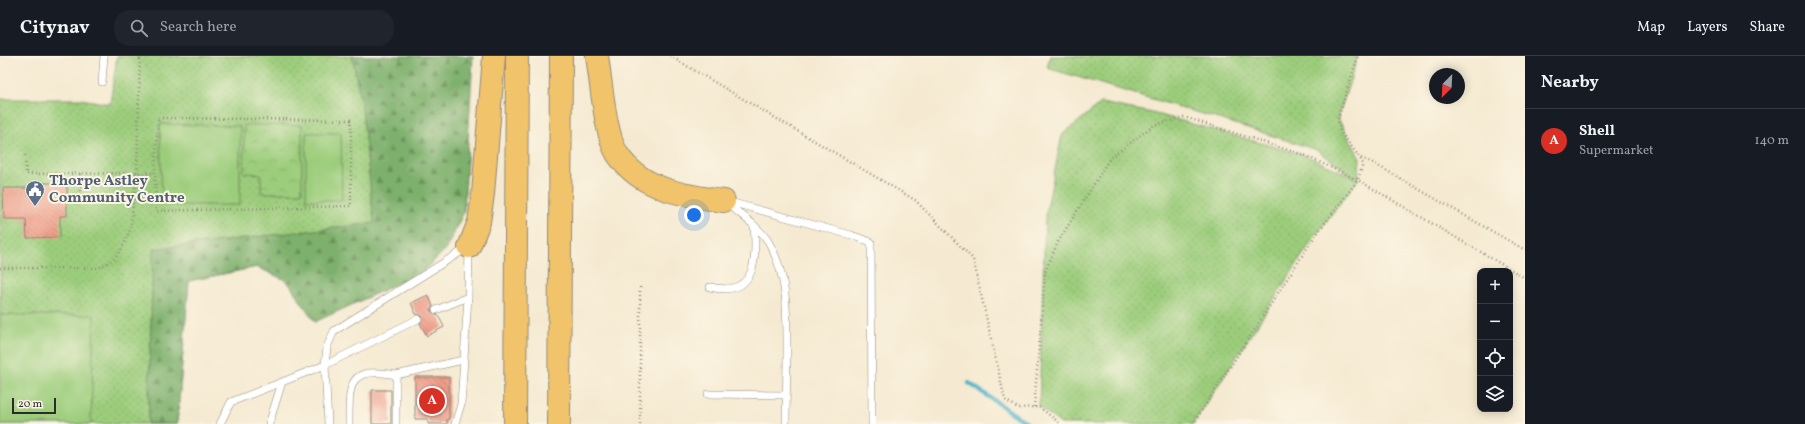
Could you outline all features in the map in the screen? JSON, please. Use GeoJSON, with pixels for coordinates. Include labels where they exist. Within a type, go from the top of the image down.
{"type":"FeatureCollection","features":[{"type":"Feature","properties":{"kind":"highway"},"geometry":{"type":"LineString","coordinates":[[469,247],[480,222],[494,56]]}},
{"type":"Feature","properties":{"kind":"highway"},"geometry":{"type":"LineString","coordinates":[[516,424],[517,56]]}},
{"type":"Feature","properties":{"kind":"highway"},"geometry":{"type":"LineString","coordinates":[[559,424],[561,56]]}},
{"type":"Feature","properties":{"kind":"highway"},"geometry":{"type":"LineString","coordinates":[[597,56],[608,129],[617,154],[632,171],[655,186],[681,194],[724,201]]}},
{"type":"Feature","properties":{"kind":"lane"},"geometry":{"type":"LineString","coordinates":[[102,82],[104,56]]}},
{"type":"Feature","properties":{"kind":"lane"},"geometry":{"type":"LineString","coordinates":[[724,201],[754,224],[767,240],[777,260],[784,281],[787,302],[786,424]]}},
{"type":"Feature","properties":{"kind":"lane"},"geometry":{"type":"LineString","coordinates":[[724,201],[851,235],[870,242],[872,424]]}},
{"type":"Feature","properties":{"kind":"lane"},"geometry":{"type":"LineString","coordinates":[[710,287],[722,290],[735,288],[751,275],[754,268],[756,245],[754,224]]}},
{"type":"Feature","properties":{"kind":"lane"},"geometry":{"type":"LineString","coordinates":[[455,424],[461,404],[468,297],[469,247]]}},
{"type":"Feature","properties":{"kind":"lane"},"geometry":{"type":"LineString","coordinates":[[328,424],[325,365],[327,347],[334,331],[469,247]]}},
{"type":"Feature","properties":{"kind":"lane"},"geometry":{"type":"LineString","coordinates":[[436,310],[468,297]]}},
{"type":"Feature","properties":{"kind":"lane"},"geometry":{"type":"LineString","coordinates":[[220,424],[232,402],[325,365],[418,319]]}},
{"type":"Feature","properties":{"kind":"lane"},"geometry":{"type":"LineString","coordinates":[[349,424],[349,396],[353,381],[363,373],[379,372],[396,375],[463,360]]}},
{"type":"Feature","properties":{"kind":"lane"},"geometry":{"type":"LineString","coordinates":[[396,375],[396,424]]}},
{"type":"Feature","properties":{"kind":"lane"},"geometry":{"type":"LineString","coordinates":[[269,424],[282,382]]}},
{"type":"Feature","properties":{"kind":"lane"},"geometry":{"type":"LineString","coordinates":[[708,394],[786,395]]}},
{"type":"Feature","properties":{"kind":"path"},"geometry":{"type":"LineString","coordinates":[[0,268],[98,268],[114,259],[126,242],[130,230],[137,173],[140,56]]}},
{"type":"Feature","properties":{"kind":"path"},"geometry":{"type":"LineString","coordinates":[[670,56],[915,200],[973,259],[1005,400],[1018,408],[1040,407],[1061,424]]}},
{"type":"Feature","properties":{"kind":"path"},"geometry":{"type":"LineString","coordinates":[[1193,424],[1315,236],[1358,180],[1363,164],[1340,131],[1338,118],[1358,56]]}},
{"type":"Feature","properties":{"kind":"path"},"geometry":{"type":"LineString","coordinates":[[1034,407],[1045,272],[1058,242],[1110,158],[1154,125],[1184,117],[1304,155],[1358,180],[1525,278]]}},
{"type":"Feature","properties":{"kind":"path"},"geometry":{"type":"LineString","coordinates":[[158,118],[351,120],[351,206],[156,211],[155,173],[158,118]]}},
{"type":"Feature","properties":{"kind":"path"},"geometry":{"type":"LineString","coordinates":[[25,154],[26,174],[155,173]]}},
{"type":"Feature","properties":{"kind":"path"},"geometry":{"type":"LineString","coordinates":[[1360,158],[1373,163],[1525,250]]}},
{"type":"Feature","properties":{"kind":"path"},"geometry":{"type":"LineString","coordinates":[[67,198],[80,198],[80,174]]}},
{"type":"Feature","properties":{"kind":"path"},"geometry":{"type":"LineString","coordinates":[[640,287],[640,424]]}},
{"type":"Feature","properties":{"kind":"green space"},"geometry":{"type":"Polygon","coordinates":[[[117,56],[385,56],[403,225],[257,267],[189,281],[177,424],[0,424],[0,99],[81,99],[110,104],[117,56]]]}},
{"type":"Feature","properties":{"kind":"green space"},"geometry":{"type":"Polygon","coordinates":[[[352,56],[473,56],[464,212],[446,249],[422,272],[315,322],[287,281],[257,267],[189,281],[177,424],[148,424],[153,249],[374,223],[362,109],[352,56]]]}},
{"type":"Feature","properties":{"kind":"green space"},"geometry":{"type":"Polygon","coordinates":[[[1050,56],[1358,56],[1338,118],[1360,158],[1358,180],[1315,236],[1193,424],[1061,424],[1039,407],[1045,218],[1062,135],[1101,103],[1153,113],[1304,155],[1356,178],[1317,150],[1216,118],[1047,68],[1050,56]]]}},
{"type":"Feature","properties":{"kind":"green space"},"geometry":{"type":"Polygon","coordinates":[[[160,124],[240,126],[240,205],[162,205],[160,124]]]}},
{"type":"Feature","properties":{"kind":"green space"},"geometry":{"type":"Polygon","coordinates":[[[244,125],[302,125],[302,193],[261,193],[261,174],[244,173],[244,125]]]}},
{"type":"Feature","properties":{"kind":"green space"},"geometry":{"type":"Polygon","coordinates":[[[306,133],[341,133],[342,200],[306,200],[306,133]]]}},
{"type":"Feature","properties":{"kind":"green space"},"geometry":{"type":"Polygon","coordinates":[[[0,315],[94,315],[91,424],[0,424],[0,315]]]}},
{"type":"Feature","properties":{"kind":"building","name":"Thorpe Astley Community Centre"},"geometry":{"type":"Polygon","coordinates":[[[35,183],[67,183],[67,216],[60,216],[60,237],[27,238],[26,219],[4,219],[3,188],[35,188],[35,183]]]}},
{"type":"Feature","properties":{"kind":"building"},"geometry":{"type":"Polygon","coordinates":[[[428,295],[433,306],[431,309],[432,312],[438,315],[444,327],[427,336],[420,323],[423,317],[416,314],[411,303],[428,295]]]}},
{"type":"Feature","properties":{"kind":"building"},"geometry":{"type":"Polygon","coordinates":[[[415,377],[449,377],[449,419],[447,419],[447,424],[428,424],[428,419],[415,419],[415,377]]]}},
{"type":"Feature","properties":{"kind":"building"},"geometry":{"type":"Polygon","coordinates":[[[372,390],[391,390],[391,424],[372,424],[372,390]]]}},
{"type":"Feature","properties":{"kind":"waterway"},"geometry":{"type":"LineString","coordinates":[[969,383],[1028,424]]}},
{"type":"Feature","properties":{"kind":"place","name":"Thorpe Astley Community Centre"},"geometry":{"type":"Point","coordinates":[35,207]}},
{"type":"Feature","properties":{"kind":"place","name":"Shell"},"geometry":{"type":"Point","coordinates":[432,401]}}]}
